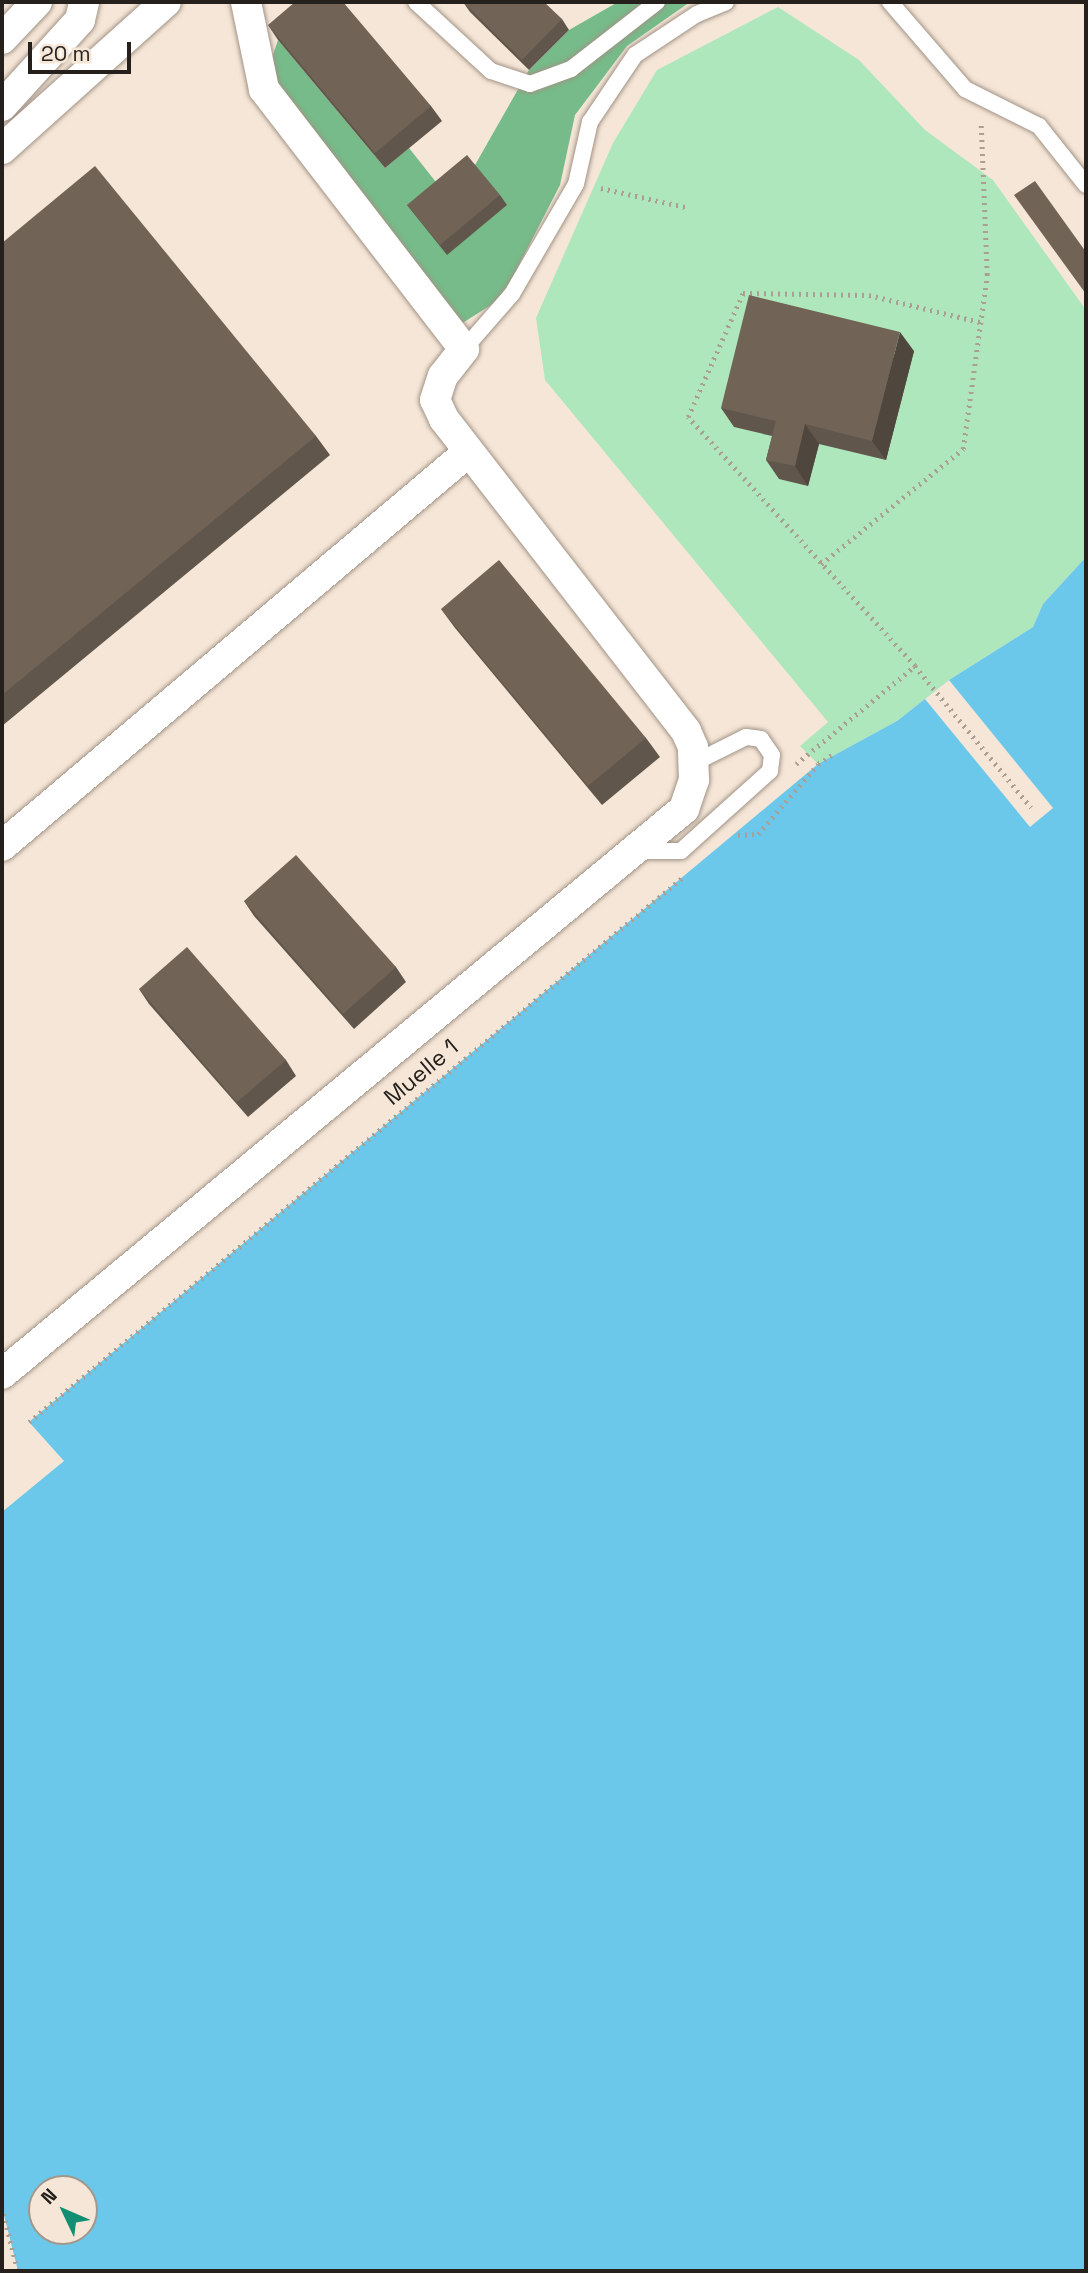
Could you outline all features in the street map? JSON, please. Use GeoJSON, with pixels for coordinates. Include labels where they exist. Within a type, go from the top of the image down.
{"type":"FeatureCollection","features":[{"type":"Feature","properties":{"kind":"street"},"geometry":{"type":"LineString","coordinates":[[2,39],[37,2]]}},
{"type":"Feature","properties":{"kind":"street"},"geometry":{"type":"LineString","coordinates":[[2,106],[80,20],[84,2]]}},
{"type":"Feature","properties":{"kind":"street"},"geometry":{"type":"LineString","coordinates":[[5,150],[166,2]]}},
{"type":"Feature","properties":{"kind":"street"},"geometry":{"type":"LineString","coordinates":[[2,1374],[684,809],[694,763],[686,731],[467,453],[435,400],[443,376],[464,349],[264,89],[246,2]]}},
{"type":"Feature","properties":{"kind":"street"},"geometry":{"type":"LineString","coordinates":[[2,846],[467,453]]}},
{"type":"Feature","properties":{"kind":"lane"},"geometry":{"type":"LineString","coordinates":[[416,2],[491,71],[530,84],[570,69],[657,2]]}},
{"type":"Feature","properties":{"kind":"lane"},"geometry":{"type":"LineString","coordinates":[[464,349],[512,294],[576,184],[590,122],[635,55],[697,14],[726,2]]}},
{"type":"Feature","properties":{"kind":"lane"},"geometry":{"type":"LineString","coordinates":[[890,2],[944,68],[979,99],[1039,126],[1086,185]]}},
{"type":"Feature","properties":{"kind":"lane"},"geometry":{"type":"LineString","coordinates":[[633,851],[681,851],[771,771],[772,755],[761,739],[746,737],[694,763]]}},
{"type":"Feature","properties":{"kind":"path"},"geometry":{"type":"LineString","coordinates":[[821,564],[962,449],[987,275],[979,99]]}},
{"type":"Feature","properties":{"kind":"path"},"geometry":{"type":"LineString","coordinates":[[576,184],[689,208]]}},
{"type":"Feature","properties":{"kind":"path"},"geometry":{"type":"LineString","coordinates":[[980,322],[869,295],[743,293],[688,417],[915,666],[1031,807]]}},
{"type":"Feature","properties":{"kind":"path"},"geometry":{"type":"LineString","coordinates":[[788,771],[915,666]]}},
{"type":"Feature","properties":{"kind":"path"},"geometry":{"type":"LineString","coordinates":[[733,835],[758,834],[818,764],[832,755]]}},
{"type":"Feature","properties":{"kind":"path","name":"Muelle 1"},"geometry":{"type":"LineString","coordinates":[[29,1422],[690,871]]}},
{"type":"Feature","properties":{"kind":"path"},"geometry":{"type":"LineString","coordinates":[[2,2207],[18,2271]]}},
{"type":"Feature","properties":{"kind":"green space"},"geometry":{"type":"Polygon","coordinates":[[[618,2],[690,2],[627,46],[575,115],[560,185],[502,298],[453,329],[259,96],[278,40],[385,168],[409,148],[443,191],[475,165],[529,70],[569,30],[618,2]]]}},
{"type":"Feature","properties":{"kind":"green space"},"geometry":{"type":"Polygon","coordinates":[[[778,7],[859,60],[925,130],[993,180],[1086,310],[1086,557],[1043,604],[1033,627],[949,680],[897,721],[818,764],[800,746],[828,722],[545,380],[536,318],[613,143],[657,70],[778,7]]]}},
{"type":"Feature","properties":{"kind":"water"},"geometry":{"type":"Polygon","coordinates":[[[1086,557],[1086,2271],[18,2271],[2,2207],[2,1512],[64,1461],[29,1422],[818,764],[897,721],[949,680],[1033,627],[1043,604],[1086,557]]]}},
{"type":"Feature","properties":{"kind":"pier"},"geometry":{"type":"Polygon","coordinates":[[[949,680],[1053,808],[1030,827],[925,699],[949,680]]]}},
{"type":"Feature","properties":{"kind":"building"},"geometry":{"type":"Polygon","coordinates":[[[295,2],[343,2],[431,106],[375,153],[268,25],[295,2]]]}},
{"type":"Feature","properties":{"kind":"building"},"geometry":{"type":"Polygon","coordinates":[[[463,2],[544,2],[562,19],[522,60],[463,2]]]}},
{"type":"Feature","properties":{"kind":"building"},"geometry":{"type":"Polygon","coordinates":[[[467,155],[500,195],[440,245],[407,205],[467,155]]]}},
{"type":"Feature","properties":{"kind":"building"},"geometry":{"type":"Polygon","coordinates":[[[95,166],[316,436],[2,695],[2,243],[95,166]]]}},
{"type":"Feature","properties":{"kind":"building"},"geometry":{"type":"Polygon","coordinates":[[[1035,181],[1086,252],[1086,294],[1014,195],[1035,181]]]}},
{"type":"Feature","properties":{"kind":"building"},"geometry":{"type":"Polygon","coordinates":[[[749,295],[900,332],[872,441],[805,424],[795,466],[766,460],[776,421],[721,408],[749,295]]]}},
{"type":"Feature","properties":{"kind":"building"},"geometry":{"type":"Polygon","coordinates":[[[499,560],[646,738],[588,786],[441,609],[499,560]]]}},
{"type":"Feature","properties":{"kind":"building"},"geometry":{"type":"Polygon","coordinates":[[[296,855],[396,967],[343,1014],[244,901],[296,855]]]}},
{"type":"Feature","properties":{"kind":"building"},"geometry":{"type":"Polygon","coordinates":[[[187,947],[286,1060],[237,1102],[139,989],[187,947]]]}}]}
